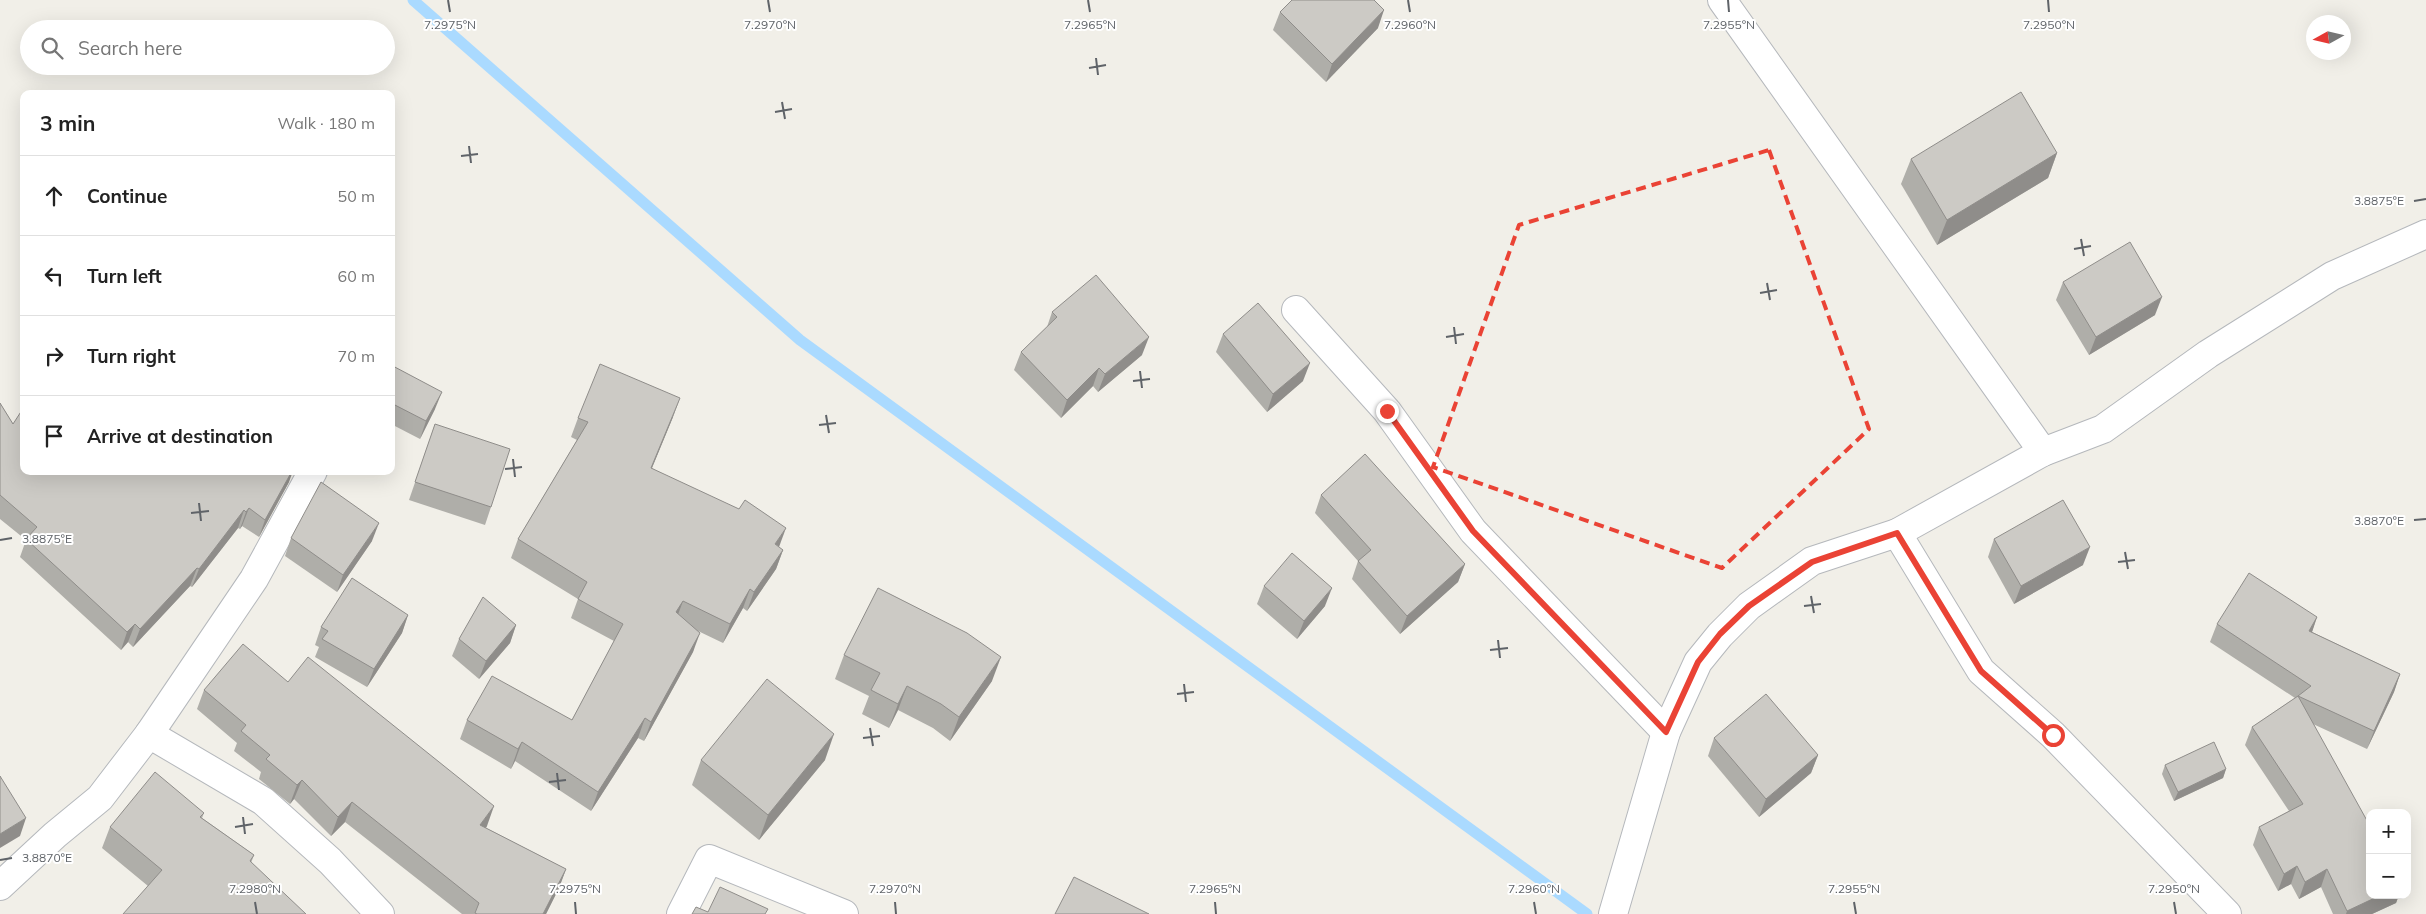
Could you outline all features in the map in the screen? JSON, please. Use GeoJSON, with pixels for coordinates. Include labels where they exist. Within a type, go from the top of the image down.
{"type":"FeatureCollection","features":[{"type":"Feature","properties":{"kind":"street"},"geometry":{"type":"LineString","coordinates":[[1722,0],[2043,452]]}},
{"type":"Feature","properties":{"kind":"street"},"geometry":{"type":"LineString","coordinates":[[1613,914],[1666,732],[1698,662],[1720,634],[1749,606],[1812,562],[1897,533],[2043,452],[2103,429],[2208,354],[2332,276],[2426,234]]}},
{"type":"Feature","properties":{"kind":"street"},"geometry":{"type":"LineString","coordinates":[[1296,310],[1387,411],[1473,531],[1666,732]]}},
{"type":"Feature","properties":{"kind":"street"},"geometry":{"type":"LineString","coordinates":[[0,886],[55,835],[100,798],[149,734],[254,579],[311,475]]}},
{"type":"Feature","properties":{"kind":"street"},"geometry":{"type":"LineString","coordinates":[[1897,533],[1981,671],[2053,735],[2227,914]]}},
{"type":"Feature","properties":{"kind":"street"},"geometry":{"type":"LineString","coordinates":[[149,734],[263,801],[330,861],[380,914]]}},
{"type":"Feature","properties":{"kind":"street"},"geometry":{"type":"LineString","coordinates":[[681,914],[709,859],[844,914]]}},
{"type":"Feature","properties":{"kind":"highlighted area"},"geometry":{"type":"Polygon","coordinates":[[[1769,150],[1869,429],[1722,568],[1433,467],[1519,225],[1769,150]]]}},
{"type":"Feature","properties":{"kind":"building"},"geometry":{"type":"Polygon","coordinates":[[[1292,0],[1374,0],[1384,10],[1332,64],[1280,12],[1292,0]]]}},
{"type":"Feature","properties":{"kind":"building"},"geometry":{"type":"Polygon","coordinates":[[[2021,92],[2057,153],[1947,220],[1911,159],[2021,92]]]}},
{"type":"Feature","properties":{"kind":"building"},"geometry":{"type":"Polygon","coordinates":[[[2130,242],[2162,297],[2096,337],[2063,282],[2130,242]]]}},
{"type":"Feature","properties":{"kind":"building"},"geometry":{"type":"Polygon","coordinates":[[[1096,275],[1149,337],[1105,374],[1099,368],[1067,400],[1021,352],[1057,317],[1052,312],[1096,275]]]}},
{"type":"Feature","properties":{"kind":"building"},"geometry":{"type":"Polygon","coordinates":[[[1258,303],[1310,363],[1273,394],[1223,334],[1258,303]]]}},
{"type":"Feature","properties":{"kind":"building"},"geometry":{"type":"Polygon","coordinates":[[[600,364],[680,398],[651,468],[739,509],[745,500],[786,528],[775,544],[783,550],[754,592],[750,589],[730,624],[683,601],[676,612],[700,633],[651,722],[645,718],[598,792],[522,742],[518,749],[467,720],[492,676],[572,720],[623,624],[578,599],[587,582],[518,539],[588,422],[578,418],[600,364]]]}},
{"type":"Feature","properties":{"kind":"building"},"geometry":{"type":"Polygon","coordinates":[[[395,367],[442,392],[426,421],[395,405],[395,367]]]}},
{"type":"Feature","properties":{"kind":"building"},"geometry":{"type":"Polygon","coordinates":[[[0,403],[13,424],[20,413],[20,475],[290,475],[265,520],[249,508],[246,512],[244,510],[199,569],[197,568],[140,629],[135,624],[127,632],[26,539],[37,527],[0,495],[0,403]]]}},
{"type":"Feature","properties":{"kind":"building"},"geometry":{"type":"Polygon","coordinates":[[[435,424],[510,449],[491,507],[415,482],[435,424]]]}},
{"type":"Feature","properties":{"kind":"building"},"geometry":{"type":"Polygon","coordinates":[[[1365,454],[1465,564],[1407,616],[1358,561],[1371,550],[1321,495],[1365,454]]]}},
{"type":"Feature","properties":{"kind":"building"},"geometry":{"type":"Polygon","coordinates":[[[321,482],[379,523],[343,575],[291,538],[321,482]]]}},
{"type":"Feature","properties":{"kind":"building"},"geometry":{"type":"Polygon","coordinates":[[[2063,500],[2090,547],[2021,586],[1994,539],[2063,500]]]}},
{"type":"Feature","properties":{"kind":"building"},"geometry":{"type":"Polygon","coordinates":[[[1292,553],[1332,588],[1304,621],[1264,586],[1292,553]]]}},
{"type":"Feature","properties":{"kind":"building"},"geometry":{"type":"Polygon","coordinates":[[[2249,573],[2317,617],[2309,631],[2400,674],[2374,731],[2298,696],[2311,686],[2217,624],[2249,573]]]}},
{"type":"Feature","properties":{"kind":"building"},"geometry":{"type":"Polygon","coordinates":[[[352,578],[408,615],[374,669],[322,639],[328,631],[321,627],[352,578]]]}},
{"type":"Feature","properties":{"kind":"building"},"geometry":{"type":"Polygon","coordinates":[[[878,588],[967,633],[1001,657],[959,717],[941,704],[907,686],[898,704],[871,690],[880,673],[844,655],[878,588]]]}},
{"type":"Feature","properties":{"kind":"building"},"geometry":{"type":"Polygon","coordinates":[[[483,597],[516,625],[486,661],[459,639],[483,597]]]}},
{"type":"Feature","properties":{"kind":"building"},"geometry":{"type":"Polygon","coordinates":[[[243,644],[288,682],[308,657],[494,806],[480,825],[566,869],[543,914],[475,913],[479,903],[352,802],[338,817],[302,780],[297,785],[266,759],[270,755],[241,731],[246,725],[204,690],[243,644]]]}},
{"type":"Feature","properties":{"kind":"building"},"geometry":{"type":"Polygon","coordinates":[[[767,679],[834,734],[768,815],[701,760],[767,679]]]}},
{"type":"Feature","properties":{"kind":"building"},"geometry":{"type":"Polygon","coordinates":[[[1766,694],[1818,755],[1766,799],[1714,738],[1766,694]]]}},
{"type":"Feature","properties":{"kind":"building"},"geometry":{"type":"Polygon","coordinates":[[[2298,696],[2366,819],[2366,899],[2372,899],[2347,911],[2327,869],[2305,882],[2297,866],[2284,874],[2259,827],[2303,804],[2252,727],[2298,696]]]}},
{"type":"Feature","properties":{"kind":"building"},"geometry":{"type":"Polygon","coordinates":[[[2214,742],[2226,769],[2178,792],[2165,765],[2214,742]]]}},
{"type":"Feature","properties":{"kind":"building"},"geometry":{"type":"Polygon","coordinates":[[[155,772],[204,813],[200,817],[254,855],[250,861],[306,914],[123,914],[162,870],[110,827],[155,772]]]}},
{"type":"Feature","properties":{"kind":"building"},"geometry":{"type":"Polygon","coordinates":[[[0,776],[26,818],[0,834],[0,776]]]}},
{"type":"Feature","properties":{"kind":"building"},"geometry":{"type":"Polygon","coordinates":[[[1074,877],[1149,914],[1055,914],[1074,877]]]}},
{"type":"Feature","properties":{"kind":"building"},"geometry":{"type":"Polygon","coordinates":[[[720,887],[768,909],[765,914],[692,914],[696,907],[708,912],[720,887]]]}},
{"type":"Feature","properties":{"kind":"waterway"},"geometry":{"type":"LineString","coordinates":[[413,0],[800,340],[1587,914]]}},
{"type":"Feature","properties":{"kind":"route"},"geometry":{"type":"LineString","coordinates":[[1387,411],[1473,531],[1666,732],[1698,662],[1720,634],[1749,606],[1812,562],[1897,533],[1981,671],[2053,735]]}}]}
